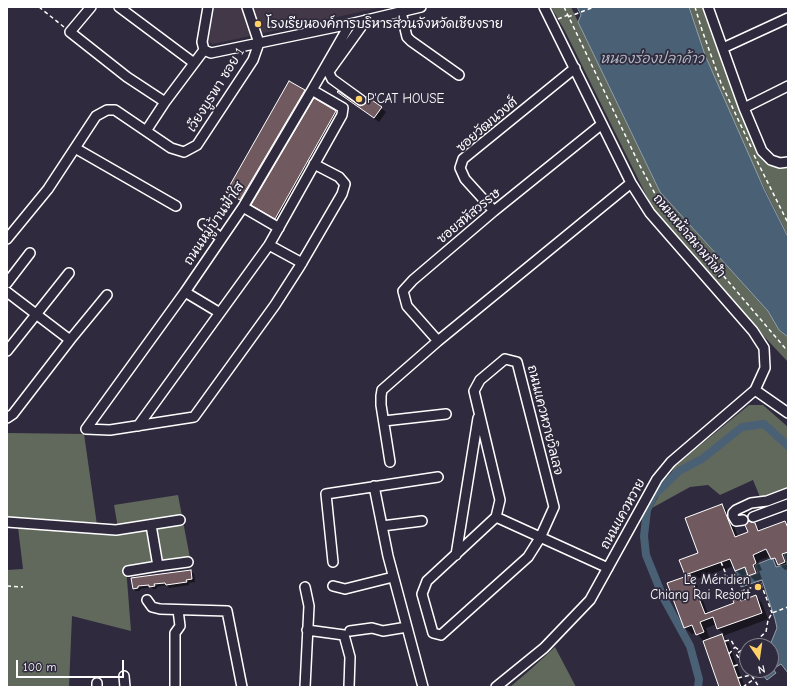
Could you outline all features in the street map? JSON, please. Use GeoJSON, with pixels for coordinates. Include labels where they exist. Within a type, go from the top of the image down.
{"type":"FeatureCollection","features":[{"type":"Feature","properties":{"kind":"street"},"geometry":{"type":"LineString","coordinates":[[91,7],[70,32],[127,77],[165,102]]}},
{"type":"Feature","properties":{"kind":"street"},"geometry":{"type":"LineString","coordinates":[[119,7],[194,63]]}},
{"type":"Feature","properties":{"kind":"street"},"geometry":{"type":"LineString","coordinates":[[204,50],[202,42],[208,7]]}},
{"type":"Feature","properties":{"kind":"street"},"geometry":{"type":"LineString","coordinates":[[204,50],[211,53],[259,43],[246,7]]}},
{"type":"Feature","properties":{"kind":"street","name":"เวียงบูรพา ซอย 1"},"geometry":{"type":"LineString","coordinates":[[7,239],[48,189],[96,116],[107,110],[116,110],[171,148],[184,152],[197,145],[254,60],[259,43],[421,7]]}},
{"type":"Feature","properties":{"kind":"street","name":"ถนนหน้าสนามกีฬา"},"geometry":{"type":"LineString","coordinates":[[544,7],[631,183],[650,213],[753,331],[764,348],[765,368],[755,390]]}},
{"type":"Feature","properties":{"kind":"street"},"geometry":{"type":"LineString","coordinates":[[708,7],[744,108],[762,151],[771,160],[780,163],[788,162]]}},
{"type":"Feature","properties":{"kind":"street"},"geometry":{"type":"LineString","coordinates":[[401,12],[407,37],[459,75]]}},
{"type":"Feature","properties":{"kind":"street"},"geometry":{"type":"LineString","coordinates":[[723,48],[788,18]]}},
{"type":"Feature","properties":{"kind":"street"},"geometry":{"type":"LineString","coordinates":[[361,100],[332,79],[329,73],[366,20]]}},
{"type":"Feature","properties":{"kind":"street","name":"ถนนหมู่บ้านฟ้าใส"},"geometry":{"type":"LineString","coordinates":[[138,426],[110,430],[86,429],[185,292],[243,207],[350,24]]}},
{"type":"Feature","properties":{"kind":"street"},"geometry":{"type":"LineString","coordinates":[[146,132],[165,102],[204,50]]}},
{"type":"Feature","properties":{"kind":"street","name":"ซอยวัฒนวงศ์"},"geometry":{"type":"LineString","coordinates":[[494,211],[465,179],[460,168],[463,159],[575,68]]}},
{"type":"Feature","properties":{"kind":"street"},"geometry":{"type":"LineString","coordinates":[[744,108],[788,86]]}},
{"type":"Feature","properties":{"kind":"street"},"geometry":{"type":"LineString","coordinates":[[138,426],[270,245],[342,115],[343,108],[312,90]]}},
{"type":"Feature","properties":{"kind":"street","name":"ซอยสหัสวรรษ"},"geometry":{"type":"LineString","coordinates":[[438,341],[407,306],[404,290],[413,280],[494,211],[602,124]]}},
{"type":"Feature","properties":{"kind":"street"},"geometry":{"type":"LineString","coordinates":[[75,148],[176,206]]}},
{"type":"Feature","properties":{"kind":"street"},"geometry":{"type":"LineString","coordinates":[[138,426],[194,417],[275,305],[302,263],[342,194],[345,184],[339,177],[314,164]]}},
{"type":"Feature","properties":{"kind":"street"},"geometry":{"type":"LineString","coordinates":[[390,462],[381,396],[382,390],[438,341],[631,183]]}},
{"type":"Feature","properties":{"kind":"street"},"geometry":{"type":"LineString","coordinates":[[243,207],[279,228]]}},
{"type":"Feature","properties":{"kind":"street"},"geometry":{"type":"LineString","coordinates":[[202,224],[221,238]]}},
{"type":"Feature","properties":{"kind":"street"},"geometry":{"type":"LineString","coordinates":[[270,245],[302,263]]}},
{"type":"Feature","properties":{"kind":"street"},"geometry":{"type":"LineString","coordinates":[[7,283],[30,253]]}},
{"type":"Feature","properties":{"kind":"street"},"geometry":{"type":"LineString","coordinates":[[7,351],[69,274]]}},
{"type":"Feature","properties":{"kind":"street"},"geometry":{"type":"LineString","coordinates":[[7,292],[70,340]]}},
{"type":"Feature","properties":{"kind":"street"},"geometry":{"type":"LineString","coordinates":[[185,292],[220,313]]}},
{"type":"Feature","properties":{"kind":"street"},"geometry":{"type":"LineString","coordinates":[[7,418],[13,414],[107,295]]}},
{"type":"Feature","properties":{"kind":"street","name":"ถนนแควหวายวิลเลจ"},"geometry":{"type":"LineString","coordinates":[[505,359],[517,362],[554,507],[540,538],[528,557],[441,635],[433,633],[422,594],[426,581],[496,517],[500,500],[474,391],[480,380],[505,359]]}},
{"type":"Feature","properties":{"kind":"street"},"geometry":{"type":"LineString","coordinates":[[755,390],[788,413]]}},
{"type":"Feature","properties":{"kind":"street","name":"ถนนแควหวาย"},"geometry":{"type":"LineString","coordinates":[[496,687],[544,648],[590,600],[657,479],[671,462],[755,390]]}},
{"type":"Feature","properties":{"kind":"street","name":"ถนนแควหวายวิลเลจ"},"geometry":{"type":"LineString","coordinates":[[456,555],[479,413]]}},
{"type":"Feature","properties":{"kind":"street"},"geometry":{"type":"LineString","coordinates":[[384,421],[446,414]]}},
{"type":"Feature","properties":{"kind":"street"},"geometry":{"type":"LineString","coordinates":[[333,562],[326,494],[438,477]]}},
{"type":"Feature","properties":{"kind":"street"},"geometry":{"type":"LineString","coordinates":[[374,486],[393,577],[408,627],[423,687]]}},
{"type":"Feature","properties":{"kind":"street"},"geometry":{"type":"LineString","coordinates":[[743,520],[736,521],[733,516],[736,510],[752,503],[767,501],[788,493]]}},
{"type":"Feature","properties":{"kind":"street"},"geometry":{"type":"LineString","coordinates":[[752,517],[788,504]]}},
{"type":"Feature","properties":{"kind":"street"},"geometry":{"type":"LineString","coordinates":[[496,517],[608,568]]}},
{"type":"Feature","properties":{"kind":"street"},"geometry":{"type":"LineString","coordinates":[[7,522],[116,530],[180,520]]}},
{"type":"Feature","properties":{"kind":"street"},"geometry":{"type":"LineString","coordinates":[[382,526],[422,521]]}},
{"type":"Feature","properties":{"kind":"street"},"geometry":{"type":"LineString","coordinates":[[151,525],[158,566]]}},
{"type":"Feature","properties":{"kind":"street"},"geometry":{"type":"LineString","coordinates":[[128,570],[188,562]]}},
{"type":"Feature","properties":{"kind":"street"},"geometry":{"type":"LineString","coordinates":[[333,586],[345,589],[393,577]]}},
{"type":"Feature","properties":{"kind":"street"},"geometry":{"type":"LineString","coordinates":[[305,587],[309,606],[305,687]]}},
{"type":"Feature","properties":{"kind":"street"},"geometry":{"type":"LineString","coordinates":[[147,600],[152,607],[160,609],[227,611],[242,687]]}},
{"type":"Feature","properties":{"kind":"street"},"geometry":{"type":"LineString","coordinates":[[175,687],[175,633],[180,626],[178,610]]}},
{"type":"Feature","properties":{"kind":"street"},"geometry":{"type":"LineString","coordinates":[[350,631],[372,628],[383,631],[408,627]]}},
{"type":"Feature","properties":{"kind":"street"},"geometry":{"type":"LineString","coordinates":[[307,630],[344,636],[350,657],[349,687]]}},
{"type":"Feature","properties":{"kind":"street"},"geometry":{"type":"LineString","coordinates":[[124,676],[125,687]]}},
{"type":"Feature","properties":{"kind":"path"},"geometry":{"type":"LineString","coordinates":[[39,7],[70,32]]}},
{"type":"Feature","properties":{"kind":"path"},"geometry":{"type":"LineString","coordinates":[[564,7],[639,164],[660,203],[785,348],[788,348]]}},
{"type":"Feature","properties":{"kind":"path"},"geometry":{"type":"LineString","coordinates":[[552,22],[594,7]]}},
{"type":"Feature","properties":{"kind":"path"},"geometry":{"type":"LineString","coordinates":[[721,562],[734,595],[761,584],[772,613]]}},
{"type":"Feature","properties":{"kind":"path"},"geometry":{"type":"LineString","coordinates":[[7,586],[23,587]]}},
{"type":"Feature","properties":{"kind":"path"},"geometry":{"type":"LineString","coordinates":[[759,638],[766,632],[770,614],[788,607]]}},
{"type":"Feature","properties":{"kind":"path"},"geometry":{"type":"LineString","coordinates":[[725,641],[731,640],[739,650]]}},
{"type":"Feature","properties":{"kind":"path"},"geometry":{"type":"LineString","coordinates":[[729,654],[735,647]]}},
{"type":"Feature","properties":{"kind":"path"},"geometry":{"type":"LineString","coordinates":[[734,666],[739,664]]}},
{"type":"Feature","properties":{"kind":"path"},"geometry":{"type":"LineString","coordinates":[[743,687],[754,679],[759,687]]}},
{"type":"Feature","properties":{"kind":"shaded area","name":"โรงเรียนองค์การบริหารส่วนจังหวัดเชียงราย"},"geometry":{"type":"Polygon","coordinates":[[[214,7],[383,7],[213,44],[207,41],[214,7]]]}},
{"type":"Feature","properties":{"kind":"shaded area"},"geometry":{"type":"Polygon","coordinates":[[[551,7],[571,7],[660,192],[768,311],[779,330],[788,337],[788,362],[758,330],[653,209],[565,31],[551,7]]]}},
{"type":"Feature","properties":{"kind":"shaded area"},"geometry":{"type":"Polygon","coordinates":[[[689,7],[702,7],[723,65],[759,154],[783,163],[788,161],[788,236],[752,163],[705,55],[689,7]]]}},
{"type":"Feature","properties":{"kind":"shaded area"},"geometry":{"type":"Polygon","coordinates":[[[749,405],[763,405],[788,427],[788,493],[762,502],[753,480],[720,495],[708,485],[690,487],[652,508],[675,466],[749,405]]]}},
{"type":"Feature","properties":{"kind":"shaded area"},"geometry":{"type":"Polygon","coordinates":[[[7,433],[84,434],[97,525],[7,519],[7,433]]]}},
{"type":"Feature","properties":{"kind":"shaded area"},"geometry":{"type":"Polygon","coordinates":[[[178,495],[190,558],[126,567],[131,631],[72,616],[69,687],[7,687],[7,570],[23,569],[18,527],[99,534],[119,534],[114,505],[178,495]]]}},
{"type":"Feature","properties":{"kind":"shaded area"},"geometry":{"type":"Polygon","coordinates":[[[555,647],[576,687],[510,687],[531,669],[555,647]]]}},
{"type":"Feature","properties":{"kind":"water","name":"หนองร่องปลาค้าว"},"geometry":{"type":"Polygon","coordinates":[[[577,7],[689,7],[705,55],[764,189],[788,237],[788,337],[779,330],[768,311],[660,192],[578,22],[581,15],[577,7]]]}},
{"type":"Feature","properties":{"kind":"water"},"geometry":{"type":"Polygon","coordinates":[[[788,553],[788,673],[781,664],[779,665],[779,638],[773,638],[777,628],[762,580],[741,587],[735,571],[744,568],[748,577],[758,573],[755,565],[770,559],[773,559],[776,567],[787,564],[784,554],[788,553]]]}},
{"type":"Feature","properties":{"kind":"building"},"geometry":{"type":"Polygon","coordinates":[[[289,81],[305,90],[240,200],[226,192],[289,81]]]}},
{"type":"Feature","properties":{"kind":"building"},"geometry":{"type":"Polygon","coordinates":[[[338,91],[360,106],[366,103],[366,96],[382,107],[374,118],[337,92],[338,91]]]}},
{"type":"Feature","properties":{"kind":"building"},"geometry":{"type":"Polygon","coordinates":[[[314,98],[336,111],[275,219],[251,205],[314,98]]]}},
{"type":"Feature","properties":{"kind":"building"},"geometry":{"type":"Polygon","coordinates":[[[722,504],[735,537],[748,532],[745,525],[749,521],[755,523],[758,531],[785,521],[788,528],[788,552],[782,554],[785,562],[778,565],[775,558],[771,559],[766,549],[753,555],[756,563],[753,565],[756,573],[748,576],[745,567],[735,571],[730,559],[685,575],[679,560],[698,553],[685,518],[722,504]]]}},
{"type":"Feature","properties":{"kind":"building"},"geometry":{"type":"Polygon","coordinates":[[[191,570],[192,579],[186,580],[187,582],[166,585],[165,583],[154,584],[155,586],[149,587],[149,585],[138,586],[138,588],[133,589],[131,578],[191,570]]]}},
{"type":"Feature","properties":{"kind":"building"},"geometry":{"type":"Polygon","coordinates":[[[690,575],[705,614],[734,603],[732,598],[739,595],[741,601],[756,595],[762,613],[717,629],[713,617],[700,622],[704,632],[696,635],[692,625],[684,628],[667,583],[690,575]]]}},
{"type":"Feature","properties":{"kind":"building"},"geometry":{"type":"Polygon","coordinates":[[[722,634],[741,687],[719,687],[703,641],[722,634]]]}},
{"type":"Feature","properties":{"kind":"waterway"},"geometry":{"type":"LineString","coordinates":[[698,687],[699,679],[690,646],[663,597],[646,555],[644,536],[647,510],[654,495],[679,471],[702,459],[742,427],[764,424],[788,446]]}},
{"type":"Feature","properties":{"kind":"place","name":"โรงเรียนองค์การบริหารส่วนจังหวัดเชียงราย"},"geometry":{"type":"Point","coordinates":[258,24]}},
{"type":"Feature","properties":{"kind":"place","name":"P'CAT HOUSE"},"geometry":{"type":"Point","coordinates":[359,99]}},
{"type":"Feature","properties":{"kind":"place","name":"Le Méridien Chiang Rai Resort"},"geometry":{"type":"Point","coordinates":[758,587]}}]}
